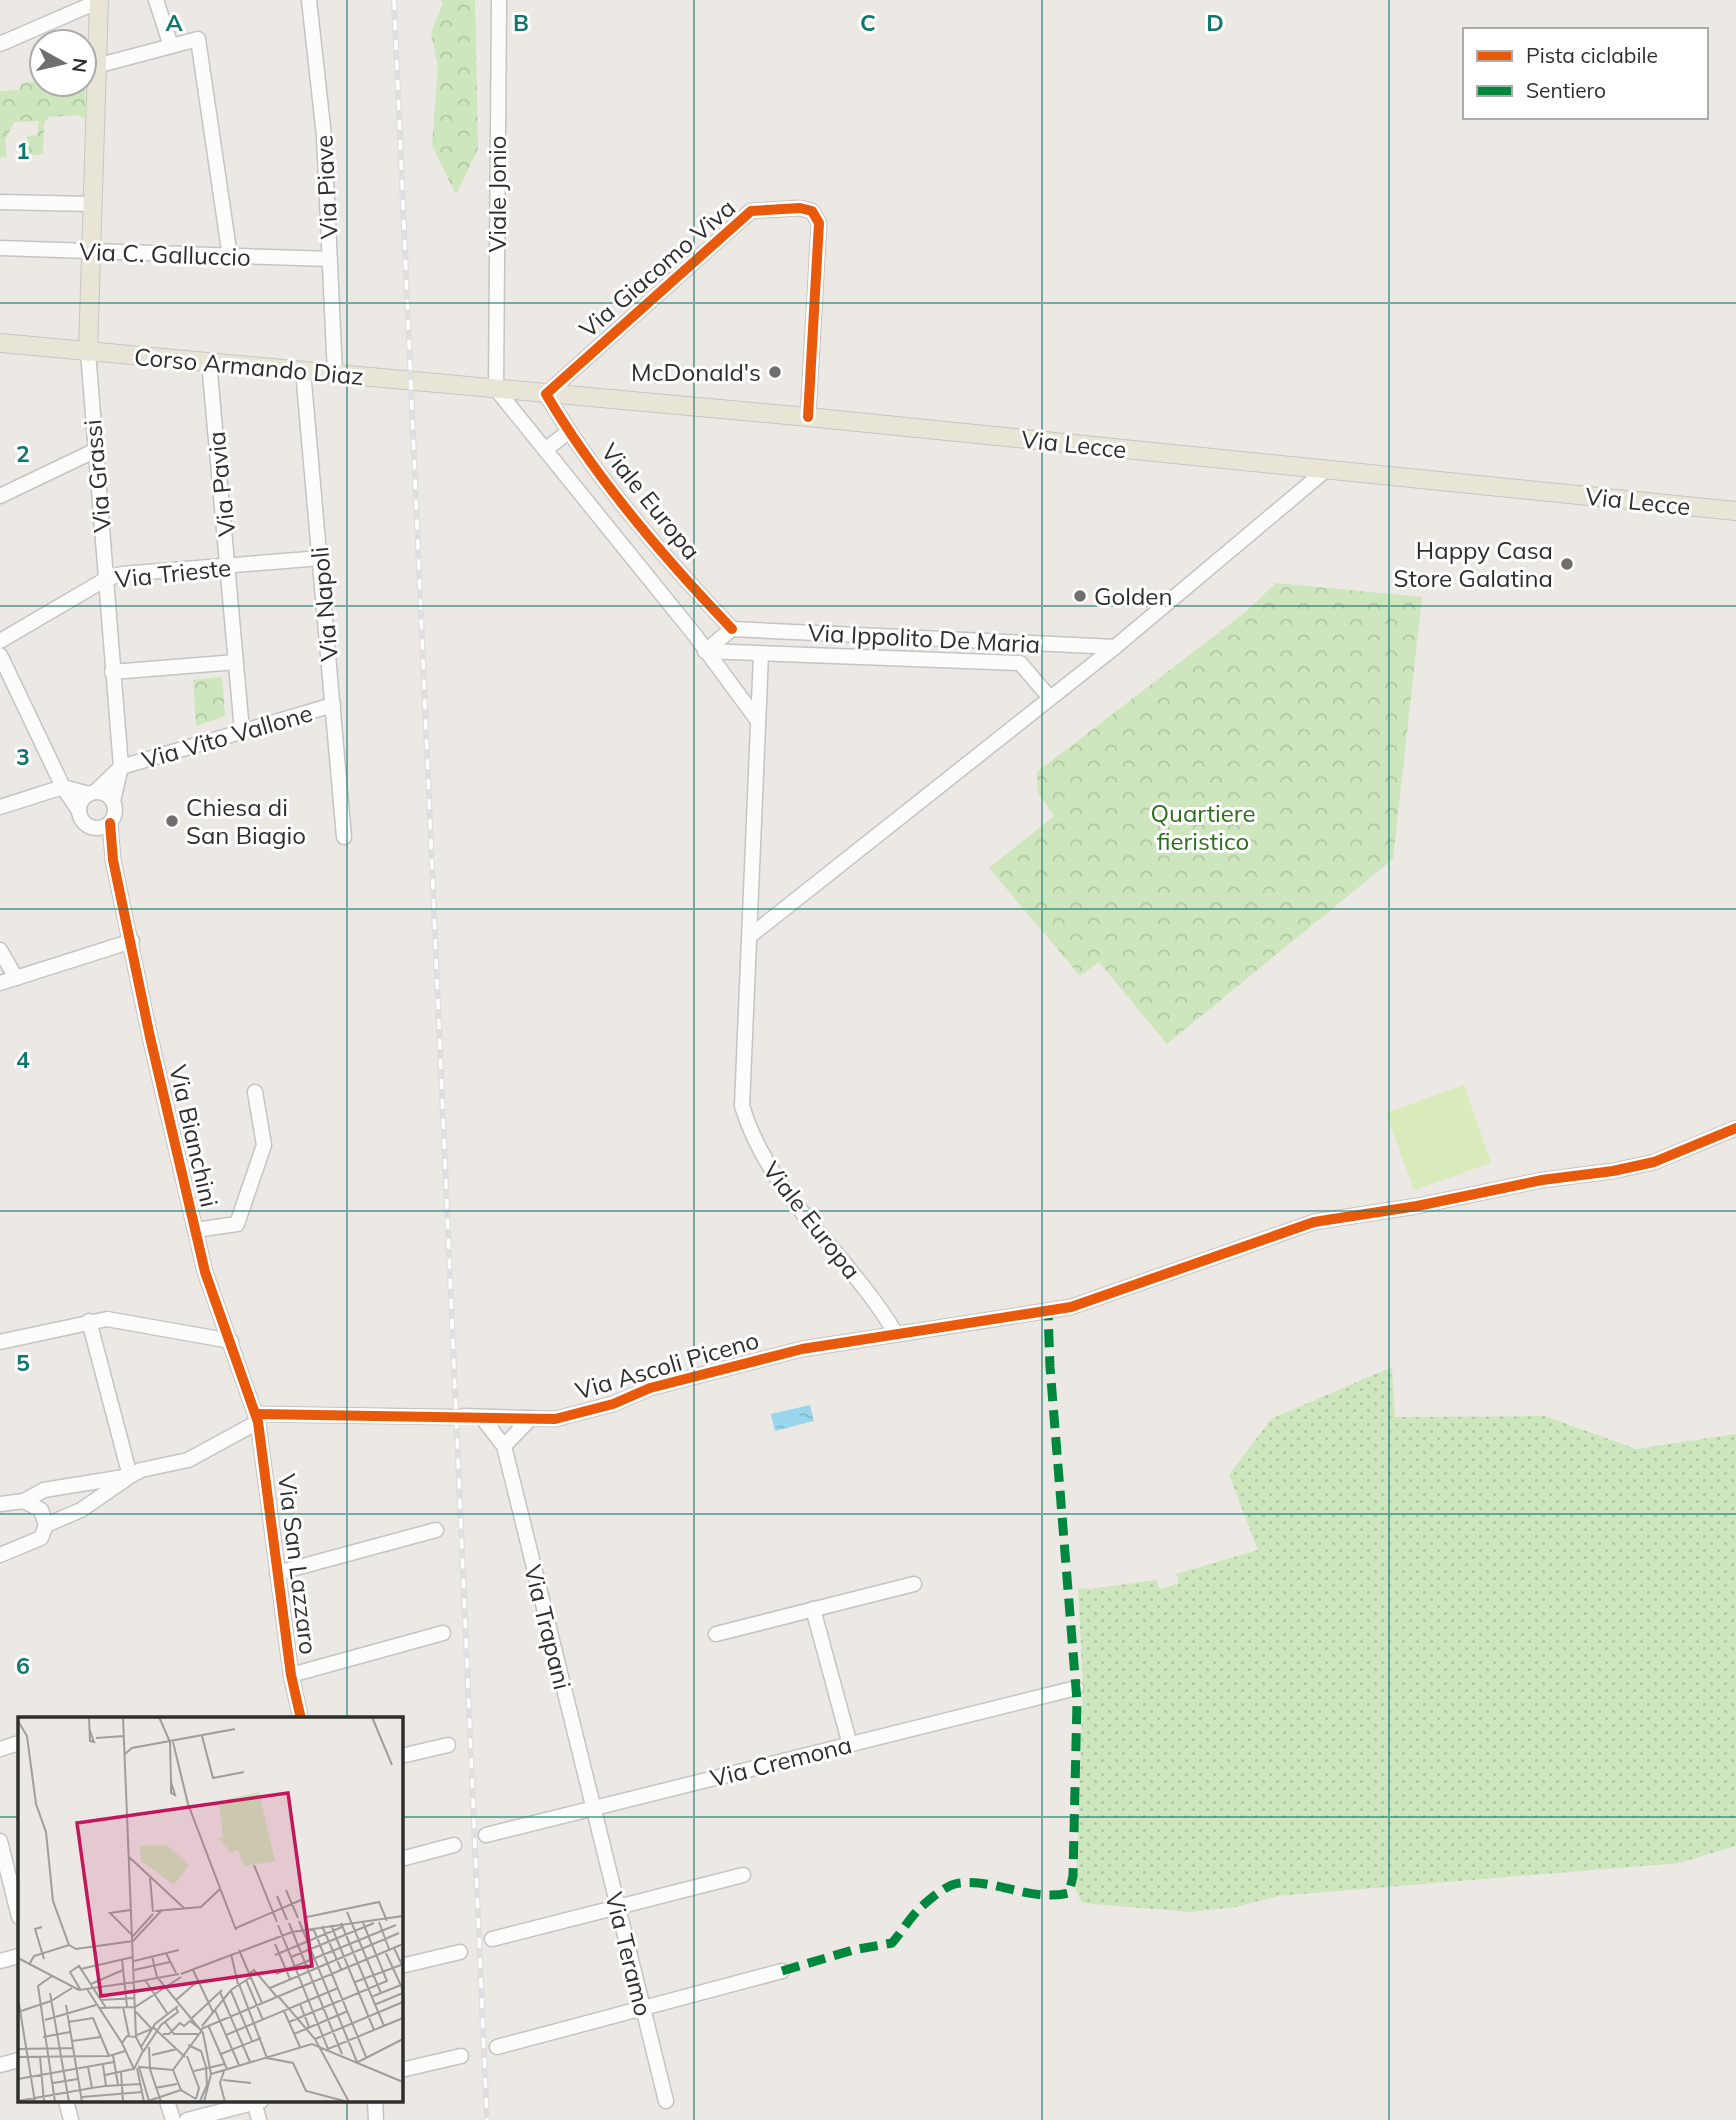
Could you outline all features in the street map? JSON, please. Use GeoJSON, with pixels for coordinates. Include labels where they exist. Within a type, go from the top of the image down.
{"type":"FeatureCollection","features":[{"type":"Feature","properties":{"kind":"main road"},"geometry":{"type":"LineString","coordinates":[[98,28],[99,1]]}},
{"type":"Feature","properties":{"kind":"main road"},"geometry":{"type":"LineString","coordinates":[[88,352],[95,98]]}},
{"type":"Feature","properties":{"kind":"main road","name":"Corso Armando Diaz"},"geometry":{"type":"LineString","coordinates":[[0,343],[411,381]]}},
{"type":"Feature","properties":{"kind":"main road","name":"Via Lecce"},"geometry":{"type":"LineString","coordinates":[[411,381],[1736,511]]}},
{"type":"Feature","properties":{"kind":"street"},"geometry":{"type":"LineString","coordinates":[[156,0],[171,46]]}},
{"type":"Feature","properties":{"kind":"street","name":"Via Piave"},"geometry":{"type":"LineString","coordinates":[[309,0],[324,136],[335,374]]}},
{"type":"Feature","properties":{"kind":"street","name":"Viale Jonio"},"geometry":{"type":"LineString","coordinates":[[496,388],[499,0]]}},
{"type":"Feature","properties":{"kind":"street"},"geometry":{"type":"LineString","coordinates":[[0,44],[99,1]]}},
{"type":"Feature","properties":{"kind":"street"},"geometry":{"type":"LineString","coordinates":[[98,65],[198,39],[230,257]]}},
{"type":"Feature","properties":{"kind":"street"},"geometry":{"type":"LineString","coordinates":[[0,202],[91,204]]}},
{"type":"Feature","properties":{"kind":"street","name":"Via Giacomo Viva"},"geometry":{"type":"LineString","coordinates":[[546,394],[751,211],[800,208],[811,211],[819,223],[808,418]]}},
{"type":"Feature","properties":{"kind":"street","name":"Via C. Galluccio"},"geometry":{"type":"LineString","coordinates":[[0,248],[330,259]]}},
{"type":"Feature","properties":{"kind":"street","name":"Via Grassi"},"geometry":{"type":"LineString","coordinates":[[88,352],[121,767],[113,801]]}},
{"type":"Feature","properties":{"kind":"street","name":"Via Pavia"},"geometry":{"type":"LineString","coordinates":[[209,362],[230,566],[242,731]]}},
{"type":"Feature","properties":{"kind":"street","name":"Via Napoli"},"geometry":{"type":"LineString","coordinates":[[303,371],[344,836]]}},
{"type":"Feature","properties":{"kind":"street","name":"Viale Europa"},"geometry":{"type":"LineString","coordinates":[[496,388],[758,721]]}},
{"type":"Feature","properties":{"kind":"street","name":"Viale Europa"},"geometry":{"type":"LineString","coordinates":[[546,394],[568,432],[635,518],[732,629]]}},
{"type":"Feature","properties":{"kind":"street"},"geometry":{"type":"LineString","coordinates":[[545,450],[568,432]]}},
{"type":"Feature","properties":{"kind":"street"},"geometry":{"type":"LineString","coordinates":[[0,496],[94,451]]}},
{"type":"Feature","properties":{"kind":"street"},"geometry":{"type":"LineString","coordinates":[[750,936],[1115,647],[1328,469]]}},
{"type":"Feature","properties":{"kind":"street","name":"Via Trieste"},"geometry":{"type":"LineString","coordinates":[[0,641],[106,579],[122,574],[321,558]]}},
{"type":"Feature","properties":{"kind":"street"},"geometry":{"type":"LineString","coordinates":[[705,651],[732,629]]}},
{"type":"Feature","properties":{"kind":"street","name":"Via Ippolito De Maria"},"geometry":{"type":"LineString","coordinates":[[732,629],[1115,647]]}},
{"type":"Feature","properties":{"kind":"street"},"geometry":{"type":"LineString","coordinates":[[1020,663],[1021,642]]}},
{"type":"Feature","properties":{"kind":"street","name":"Via Ippolito De Maria"},"geometry":{"type":"LineString","coordinates":[[705,651],[1020,663],[1050,698]]}},
{"type":"Feature","properties":{"kind":"street","name":"Viale Europa"},"geometry":{"type":"LineString","coordinates":[[761,654],[742,1106],[751,1135],[772,1174],[878,1304],[896,1334]]}},
{"type":"Feature","properties":{"kind":"street"},"geometry":{"type":"LineString","coordinates":[[0,655],[63,787],[79,811]]}},
{"type":"Feature","properties":{"kind":"street"},"geometry":{"type":"LineString","coordinates":[[112,672],[236,662]]}},
{"type":"Feature","properties":{"kind":"street","name":"Via Vito Vallone"},"geometry":{"type":"LineString","coordinates":[[121,767],[332,705]]}},
{"type":"Feature","properties":{"kind":"street"},"geometry":{"type":"LineString","coordinates":[[113,860],[90,827],[80,818],[79,811],[80,804],[121,767]]}},
{"type":"Feature","properties":{"kind":"street"},"geometry":{"type":"LineString","coordinates":[[0,807],[63,787],[108,796],[113,801],[114,816],[110,823],[113,860]]}},
{"type":"Feature","properties":{"kind":"street"},"geometry":{"type":"LineString","coordinates":[[90,827],[97,828],[110,823]]}},
{"type":"Feature","properties":{"kind":"street","name":"Via Bianchini"},"geometry":{"type":"LineString","coordinates":[[113,860],[150,1037],[205,1272],[257,1418]]}},
{"type":"Feature","properties":{"kind":"street"},"geometry":{"type":"LineString","coordinates":[[0,983],[132,941]]}},
{"type":"Feature","properties":{"kind":"street"},"geometry":{"type":"LineString","coordinates":[[0,950],[16,978]]}},
{"type":"Feature","properties":{"kind":"street"},"geometry":{"type":"LineString","coordinates":[[195,1230],[237,1224],[264,1144],[254,1092]]}},
{"type":"Feature","properties":{"kind":"street","name":"Via Ascoli Piceno"},"geometry":{"type":"LineString","coordinates":[[257,1418],[457,1416],[483,1419],[555,1419],[592,1410],[649,1388],[802,1349],[1071,1307],[1314,1222],[1418,1206],[1542,1180],[1613,1171],[1654,1161],[1736,1128]]}},
{"type":"Feature","properties":{"kind":"street"},"geometry":{"type":"LineString","coordinates":[[0,1342],[89,1321],[107,1320],[231,1341]]}},
{"type":"Feature","properties":{"kind":"street"},"geometry":{"type":"LineString","coordinates":[[89,1321],[130,1476]]}},
{"type":"Feature","properties":{"kind":"street"},"geometry":{"type":"LineString","coordinates":[[46,1525],[81,1510],[141,1470],[188,1460],[257,1418]]}},
{"type":"Feature","properties":{"kind":"street","name":"Via San Lazzaro"},"geometry":{"type":"LineString","coordinates":[[257,1418],[291,1675],[301,1717]]}},
{"type":"Feature","properties":{"kind":"street","name":"Via Trapani"},"geometry":{"type":"LineString","coordinates":[[483,1419],[504,1446],[592,1807]]}},
{"type":"Feature","properties":{"kind":"street"},"geometry":{"type":"LineString","coordinates":[[504,1446],[528,1420]]}},
{"type":"Feature","properties":{"kind":"street"},"geometry":{"type":"LineString","coordinates":[[0,1504],[24,1500],[44,1490],[130,1476]]}},
{"type":"Feature","properties":{"kind":"street"},"geometry":{"type":"LineString","coordinates":[[0,1555],[41,1538],[46,1525],[41,1510],[24,1500]]}},
{"type":"Feature","properties":{"kind":"street"},"geometry":{"type":"LineString","coordinates":[[277,1573],[436,1530]]}},
{"type":"Feature","properties":{"kind":"street"},"geometry":{"type":"LineString","coordinates":[[716,1634],[914,1584]]}},
{"type":"Feature","properties":{"kind":"street"},"geometry":{"type":"LineString","coordinates":[[813,1609],[850,1745]]}},
{"type":"Feature","properties":{"kind":"street"},"geometry":{"type":"LineString","coordinates":[[291,1675],[443,1633]]}},
{"type":"Feature","properties":{"kind":"street","name":"Via Cremona"},"geometry":{"type":"LineString","coordinates":[[486,1835],[1076,1688]]}},
{"type":"Feature","properties":{"kind":"street"},"geometry":{"type":"LineString","coordinates":[[0,1749],[18,1743]]}},
{"type":"Feature","properties":{"kind":"street"},"geometry":{"type":"LineString","coordinates":[[402,1756],[449,1745]]}},
{"type":"Feature","properties":{"kind":"street","name":"Via Teramo"},"geometry":{"type":"LineString","coordinates":[[592,1807],[666,2101]]}},
{"type":"Feature","properties":{"kind":"street"},"geometry":{"type":"LineString","coordinates":[[402,1859],[454,1845]]}},
{"type":"Feature","properties":{"kind":"street"},"geometry":{"type":"LineString","coordinates":[[1,1849],[18,1913]]}},
{"type":"Feature","properties":{"kind":"street"},"geometry":{"type":"LineString","coordinates":[[492,1939],[743,1875]]}},
{"type":"Feature","properties":{"kind":"street"},"geometry":{"type":"LineString","coordinates":[[402,1966],[460,1952]]}},
{"type":"Feature","properties":{"kind":"street"},"geometry":{"type":"LineString","coordinates":[[0,1961],[18,1956]]}},
{"type":"Feature","properties":{"kind":"street"},"geometry":{"type":"LineString","coordinates":[[497,2047],[782,1971]]}},
{"type":"Feature","properties":{"kind":"street"},"geometry":{"type":"LineString","coordinates":[[402,2070],[461,2056]]}},
{"type":"Feature","properties":{"kind":"street"},"geometry":{"type":"LineString","coordinates":[[0,2065],[18,2060]]}},
{"type":"Feature","properties":{"kind":"street"},"geometry":{"type":"LineString","coordinates":[[66,2102],[71,2120]]}},
{"type":"Feature","properties":{"kind":"street"},"geometry":{"type":"LineString","coordinates":[[167,2102],[173,2120]]}},
{"type":"Feature","properties":{"kind":"street"},"geometry":{"type":"LineString","coordinates":[[187,2120],[253,2102]]}},
{"type":"Feature","properties":{"kind":"street"},"geometry":{"type":"LineString","coordinates":[[257,2102],[260,2120]]}},
{"type":"Feature","properties":{"kind":"street"},"geometry":{"type":"LineString","coordinates":[[375,2102],[376,2120]]}},
{"type":"Feature","properties":{"kind":"green space"},"geometry":{"type":"Polygon","coordinates":[[[440,0],[475,0],[478,149],[456,195],[432,145],[438,66],[431,33],[443,3],[440,0]]]}},
{"type":"Feature","properties":{"kind":"green space"},"geometry":{"type":"Polygon","coordinates":[[[28,82],[28,98],[85,98],[85,118],[76,115],[49,117],[44,123],[43,154],[26,156],[27,136],[37,135],[39,121],[14,122],[5,140],[7,157],[0,158],[0,91],[19,90],[22,83],[28,82]]]}},
{"type":"Feature","properties":{"kind":"green space","name":"Quartiere fieristico"},"geometry":{"type":"Polygon","coordinates":[[[1276,583],[1422,597],[1393,859],[1167,1044],[1099,962],[1080,976],[989,868],[1054,816],[1038,793],[1037,772],[1244,613],[1276,583]]]}},
{"type":"Feature","properties":{"kind":"green space"},"geometry":{"type":"Polygon","coordinates":[[[222,677],[225,716],[196,726],[193,680],[222,677]]]}},
{"type":"Feature","properties":{"kind":"green space"},"geometry":{"type":"Polygon","coordinates":[[[1464,1085],[1491,1163],[1414,1190],[1386,1113],[1464,1085]]]}},
{"type":"Feature","properties":{"kind":"green space"},"geometry":{"type":"Polygon","coordinates":[[[1392,1367],[1395,1417],[1545,1416],[1636,1449],[1736,1434],[1736,1846],[1679,1863],[1278,1896],[1236,1907],[1191,1912],[1082,1903],[1076,1891],[1083,1688],[1078,1588],[1091,1589],[1156,1580],[1160,1589],[1179,1583],[1176,1574],[1258,1550],[1229,1475],[1271,1419],[1392,1367]]]}},
{"type":"Feature","properties":{"kind":"water"},"geometry":{"type":"Polygon","coordinates":[[[810,1405],[814,1421],[775,1431],[771,1414],[810,1405]]]}},
{"type":"Feature","properties":{"kind":"railway"},"geometry":{"type":"LineString","coordinates":[[394,0],[487,2120]]}},
{"type":"Feature","properties":{"kind":"marked path"},"geometry":{"type":"LineString","coordinates":[[782,1971],[853,1950],[892,1943],[919,1909],[938,1893],[955,1884],[987,1884],[1040,1895],[1069,1893],[1073,1876],[1077,1701],[1050,1367],[1048,1311]]}},
{"type":"Feature","properties":{"kind":"cycle path"},"geometry":{"type":"LineString","coordinates":[[732,629],[632,517],[587,457],[546,394],[751,211],[800,208],[812,211],[819,223],[808,417]]}},
{"type":"Feature","properties":{"kind":"cycle path"},"geometry":{"type":"LineString","coordinates":[[110,823],[113,860],[150,1037],[205,1272],[258,1422],[291,1675],[301,1717]]}},
{"type":"Feature","properties":{"kind":"cycle path"},"geometry":{"type":"LineString","coordinates":[[256,1414],[555,1419],[613,1404],[650,1388],[802,1349],[1071,1307],[1314,1222],[1417,1206],[1542,1180],[1613,1171],[1654,1162],[1736,1128]]}},
{"type":"Feature","properties":{"kind":"place","name":"McDonald's"},"geometry":{"type":"Point","coordinates":[775,372]}},
{"type":"Feature","properties":{"kind":"place","name":"Happy Casa Store Galatina"},"geometry":{"type":"Point","coordinates":[1567,564]}},
{"type":"Feature","properties":{"kind":"place","name":"Golden"},"geometry":{"type":"Point","coordinates":[1080,596]}},
{"type":"Feature","properties":{"kind":"place","name":"Chiesa di San Biagio"},"geometry":{"type":"Point","coordinates":[172,821]}}]}
